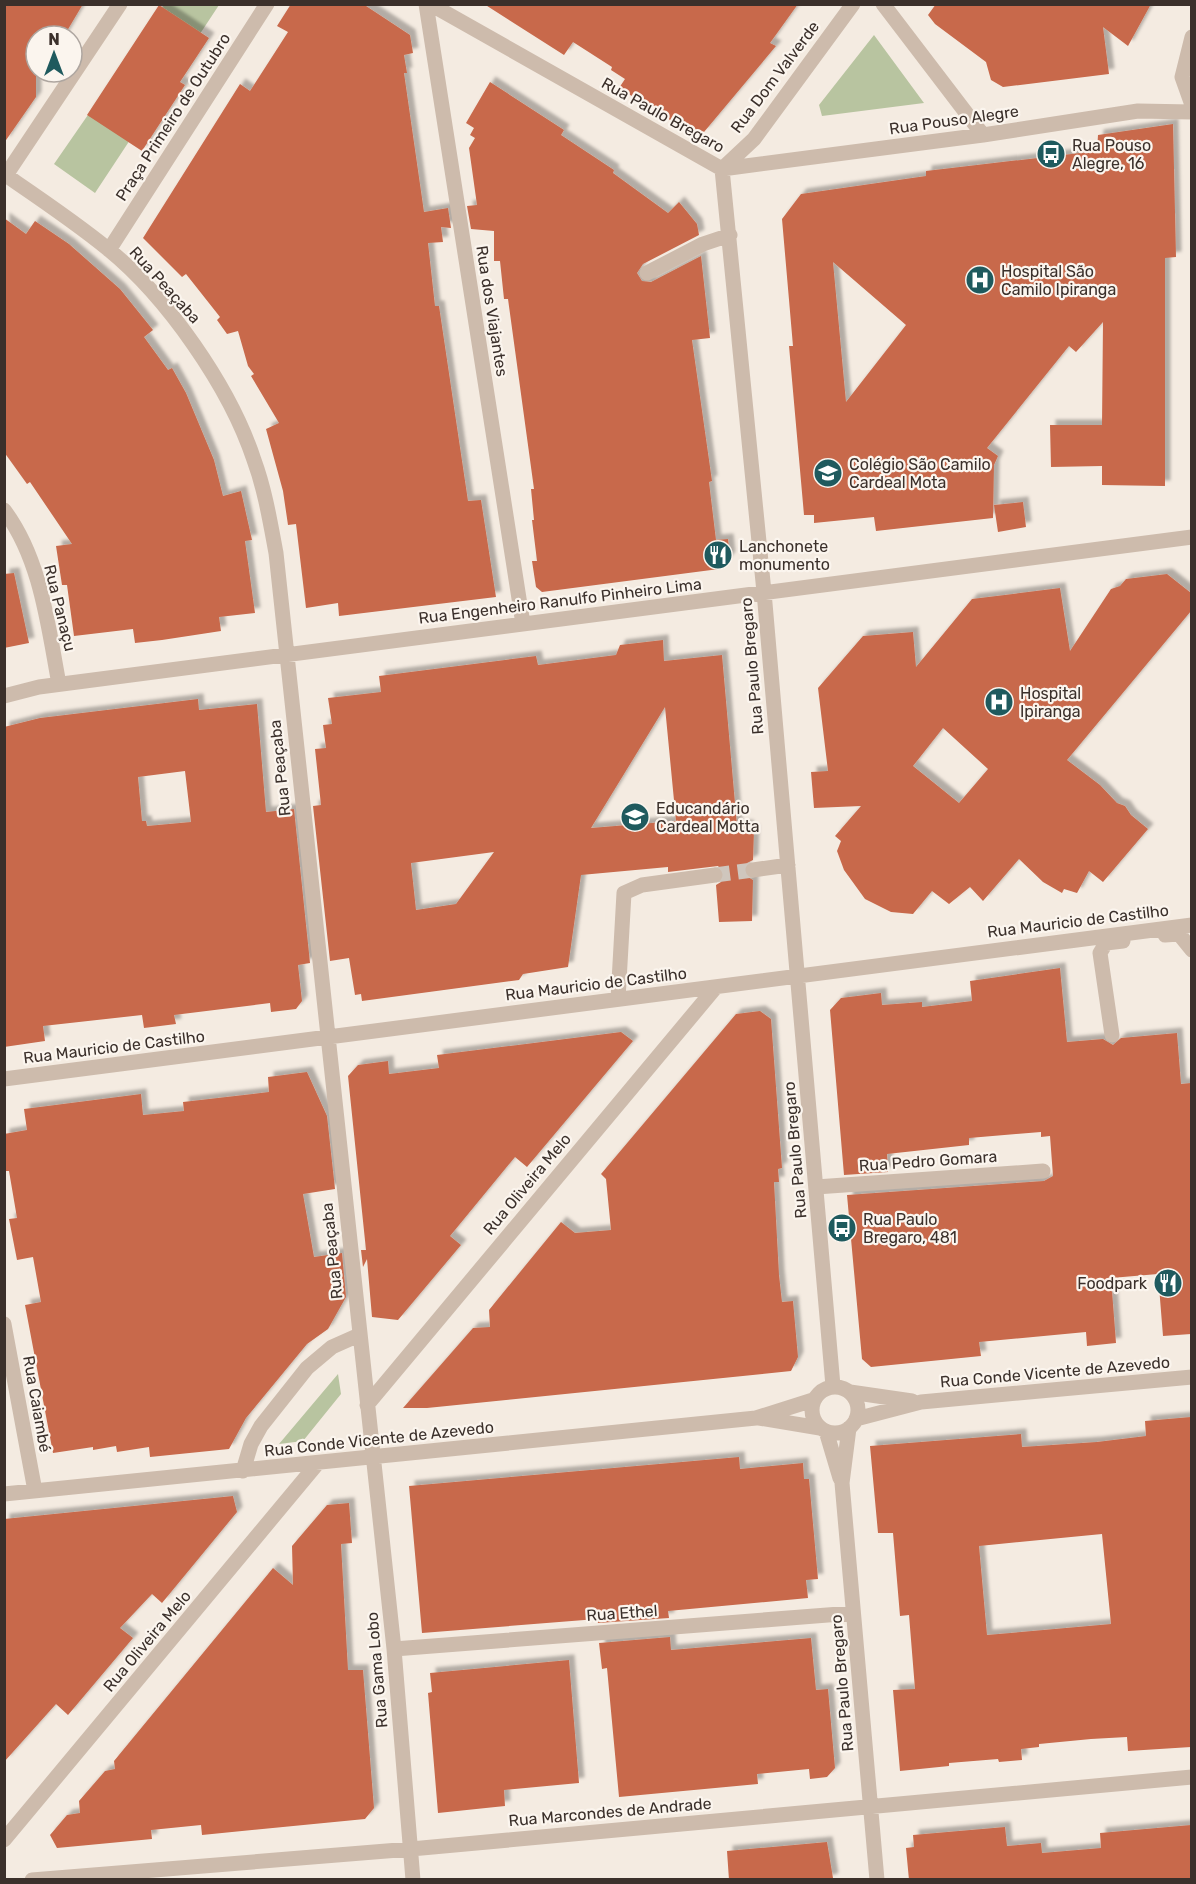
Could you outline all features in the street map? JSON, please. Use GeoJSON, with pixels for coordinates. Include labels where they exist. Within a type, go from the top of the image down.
{"type":"FeatureCollection","features":[{"type":"Feature","properties":{"kind":"street"},"geometry":{"type":"LineString","coordinates":[[5,174],[120,4]]}},
{"type":"Feature","properties":{"kind":"street","name":"Praça Primeiro de Outubro"},"geometry":{"type":"LineString","coordinates":[[108,250],[267,4]]}},
{"type":"Feature","properties":{"kind":"street","name":"Rua Paulo Bregaro"},"geometry":{"type":"LineString","coordinates":[[428,4],[722,169],[764,592],[833,1386]]}},
{"type":"Feature","properties":{"kind":"street","name":"Rua dos Viajantes"},"geometry":{"type":"LineString","coordinates":[[428,4],[523,624]]}},
{"type":"Feature","properties":{"kind":"street","name":"Rua Dom Valverde"},"geometry":{"type":"LineString","coordinates":[[722,169],[754,139],[853,4]]}},
{"type":"Feature","properties":{"kind":"street"},"geometry":{"type":"LineString","coordinates":[[883,4],[983,135]]}},
{"type":"Feature","properties":{"kind":"street"},"geometry":{"type":"LineString","coordinates":[[1191,37],[1182,77],[1191,105]]}},
{"type":"Feature","properties":{"kind":"street","name":"Rua Pouso Alegre"},"geometry":{"type":"LineString","coordinates":[[722,169],[983,135],[1138,111],[1191,112]]}},
{"type":"Feature","properties":{"kind":"street","name":"Rua Peaçaba"},"geometry":{"type":"LineString","coordinates":[[5,174],[108,250],[162,304],[195,348],[226,397],[254,458],[267,502],[276,553],[374,1458]]}},
{"type":"Feature","properties":{"kind":"street"},"geometry":{"type":"LineString","coordinates":[[647,273],[703,244],[730,236]]}},
{"type":"Feature","properties":{"kind":"street","name":"Rua Panaçu"},"geometry":{"type":"LineString","coordinates":[[4,510],[29,558],[44,603],[59,684]]}},
{"type":"Feature","properties":{"kind":"street","name":"Rua Engenheiro Ranulfo Pinheiro Lima"},"geometry":{"type":"LineString","coordinates":[[4,696],[59,684],[1191,537]]}},
{"type":"Feature","properties":{"kind":"street"},"geometry":{"type":"LineString","coordinates":[[753,870],[788,865]]}},
{"type":"Feature","properties":{"kind":"street"},"geometry":{"type":"LineString","coordinates":[[618,999],[624,893],[642,885],[715,875]]}},
{"type":"Feature","properties":{"kind":"street","name":"Rua Mauricio de Castilho"},"geometry":{"type":"LineString","coordinates":[[4,1079],[1191,925]]}},
{"type":"Feature","properties":{"kind":"street"},"geometry":{"type":"LineString","coordinates":[[1112,1035],[1101,952],[1106,943],[1179,933],[1191,950]]}},
{"type":"Feature","properties":{"kind":"street","name":"Rua Oliveira Melo"},"geometry":{"type":"LineString","coordinates":[[367,1405],[716,987]]}},
{"type":"Feature","properties":{"kind":"street","name":"Rua Pedro Gomara"},"geometry":{"type":"LineString","coordinates":[[816,1187],[1043,1171]]}},
{"type":"Feature","properties":{"kind":"street","name":"Rua Caiambé"},"geometry":{"type":"LineString","coordinates":[[4,1324],[35,1491]]}},
{"type":"Feature","properties":{"kind":"street"},"geometry":{"type":"LineString","coordinates":[[243,1472],[251,1444],[261,1426],[307,1368],[332,1347],[359,1335]]}},
{"type":"Feature","properties":{"kind":"street","name":"Rua Conde Vicente de Azevedo"},"geometry":{"type":"LineString","coordinates":[[852,1424],[921,1402],[1191,1377]]}},
{"type":"Feature","properties":{"kind":"street"},"geometry":{"type":"LineString","coordinates":[[833,1386],[850,1392],[858,1405],[852,1424],[837,1432],[823,1429],[812,1415],[813,1400],[822,1390],[833,1386]]}},
{"type":"Feature","properties":{"kind":"street","name":"Rua Conde Vicente de Azevedo"},"geometry":{"type":"LineString","coordinates":[[850,1392],[921,1402]]}},
{"type":"Feature","properties":{"kind":"street","name":"Rua Conde Vicente de Azevedo"},"geometry":{"type":"LineString","coordinates":[[4,1494],[243,1472],[756,1418],[813,1400]]}},
{"type":"Feature","properties":{"kind":"street","name":"Rua Conde Vicente de Azevedo"},"geometry":{"type":"LineString","coordinates":[[756,1418],[823,1429]]}},
{"type":"Feature","properties":{"kind":"street","name":"Rua Paulo Bregaro"},"geometry":{"type":"LineString","coordinates":[[852,1424],[842,1483],[877,1880]]}},
{"type":"Feature","properties":{"kind":"street","name":"Rua Paulo Bregaro"},"geometry":{"type":"LineString","coordinates":[[823,1429],[842,1483]]}},
{"type":"Feature","properties":{"kind":"street","name":"Rua Gama Lobo"},"geometry":{"type":"LineString","coordinates":[[374,1458],[394,1649],[413,1880]]}},
{"type":"Feature","properties":{"kind":"street","name":"Rua Oliveira Melo"},"geometry":{"type":"LineString","coordinates":[[4,1840],[317,1464]]}},
{"type":"Feature","properties":{"kind":"street","name":"Rua Ethel"},"geometry":{"type":"LineString","coordinates":[[394,1649],[853,1613]]}},
{"type":"Feature","properties":{"kind":"street","name":"Rua Marcondes de Andrade"},"geometry":{"type":"LineString","coordinates":[[32,1880],[411,1849],[1191,1777]]}},
{"type":"Feature","properties":{"kind":"green space"},"geometry":{"type":"Polygon","coordinates":[[[164,5],[219,5],[95,193],[54,164],[164,5]]]}},
{"type":"Feature","properties":{"kind":"green space"},"geometry":{"type":"Polygon","coordinates":[[[874,35],[924,103],[822,116],[819,105],[874,35]]]}},
{"type":"Feature","properties":{"kind":"green space"},"geometry":{"type":"Polygon","coordinates":[[[338,1374],[341,1394],[303,1441],[279,1444],[338,1374]]]}},
{"type":"Feature","properties":{"kind":"building"},"geometry":{"type":"Polygon","coordinates":[[[4,4],[83,4],[71,24],[24,24],[24,84],[36,84],[36,97],[4,143],[4,4]]]}},
{"type":"Feature","properties":{"kind":"building"},"geometry":{"type":"Polygon","coordinates":[[[291,4],[363,4],[410,35],[413,53],[404,55],[407,73],[404,73],[424,212],[448,208],[451,228],[441,227],[443,242],[428,243],[435,306],[439,306],[468,501],[481,500],[496,597],[339,616],[338,603],[306,608],[296,524],[288,525],[283,491],[266,429],[279,423],[251,376],[254,374],[248,366],[238,331],[227,334],[217,320],[220,317],[186,274],[182,277],[143,238],[240,84],[250,91],[288,32],[277,26],[291,4]]]}},
{"type":"Feature","properties":{"kind":"building"},"geometry":{"type":"Polygon","coordinates":[[[484,4],[798,4],[770,43],[776,46],[704,132],[694,135],[619,88],[625,79],[611,70],[612,67],[573,42],[564,55],[484,4]]]}},
{"type":"Feature","properties":{"kind":"building"},"geometry":{"type":"Polygon","coordinates":[[[936,4],[1151,4],[1128,46],[1103,27],[1109,74],[1003,87],[991,80],[986,62],[935,24],[928,15],[936,4]]]}},
{"type":"Feature","properties":{"kind":"building"},"geometry":{"type":"Polygon","coordinates":[[[159,5],[209,38],[180,82],[185,85],[142,151],[87,115],[159,5]]]}},
{"type":"Feature","properties":{"kind":"building"},"geometry":{"type":"Polygon","coordinates":[[[490,82],[564,130],[561,135],[614,170],[613,173],[668,213],[679,202],[697,224],[699,235],[643,264],[637,273],[642,281],[651,282],[701,256],[710,338],[692,340],[712,481],[709,482],[716,540],[728,539],[730,557],[719,569],[542,592],[536,587],[532,561],[537,561],[532,520],[534,520],[531,489],[534,489],[508,299],[504,299],[500,261],[494,261],[494,231],[471,229],[467,206],[477,205],[469,148],[475,138],[470,135],[474,128],[466,123],[490,82]]]}},
{"type":"Feature","properties":{"kind":"building","name":"Hospital São Camilo Ipiranga"},"geometry":{"type":"Polygon","coordinates":[[[1173,124],[1176,257],[1165,258],[1165,486],[1102,485],[1102,466],[1051,467],[1050,425],[1102,425],[1103,322],[1076,352],[1069,346],[987,448],[998,456],[994,465],[993,518],[876,531],[874,517],[814,523],[814,515],[804,515],[789,346],[793,346],[782,219],[801,194],[926,176],[926,171],[1097,151],[1098,135],[1173,124]],[[833,262],[846,402],[906,325],[833,262]]]}},
{"type":"Feature","properties":{"kind":"building"},"geometry":{"type":"Polygon","coordinates":[[[4,218],[26,234],[35,221],[69,244],[120,289],[153,330],[144,337],[168,370],[172,368],[186,393],[214,460],[223,496],[241,491],[252,540],[245,541],[255,613],[219,617],[221,631],[162,640],[135,643],[133,629],[74,636],[67,585],[62,585],[56,546],[72,544],[30,482],[27,484],[4,452],[4,218]]]}},
{"type":"Feature","properties":{"kind":"building"},"geometry":{"type":"Polygon","coordinates":[[[1023,502],[1026,527],[998,532],[994,505],[1023,502]]]}},
{"type":"Feature","properties":{"kind":"building"},"geometry":{"type":"Polygon","coordinates":[[[14,573],[29,643],[4,648],[4,574],[14,573]]]}},
{"type":"Feature","properties":{"kind":"building","name":"Hospital Ipiranga"},"geometry":{"type":"Polygon","coordinates":[[[1167,574],[1191,593],[1191,611],[1067,760],[1100,785],[1117,803],[1125,806],[1131,815],[1148,829],[1103,882],[1089,871],[1077,893],[1064,889],[1062,893],[1043,882],[1019,859],[983,901],[970,887],[949,904],[932,891],[913,914],[891,912],[865,899],[844,870],[837,851],[841,841],[835,836],[861,806],[814,808],[811,772],[828,771],[818,688],[863,636],[913,632],[916,667],[972,599],[1060,588],[1070,651],[1111,589],[1120,586],[1126,579],[1167,574]],[[943,728],[913,766],[959,803],[988,769],[943,728]]]}},
{"type":"Feature","properties":{"kind":"building"},"geometry":{"type":"Polygon","coordinates":[[[663,640],[664,661],[722,655],[737,826],[748,825],[749,830],[754,830],[753,860],[747,863],[743,871],[753,880],[752,921],[719,922],[716,885],[721,882],[725,874],[718,866],[668,872],[668,867],[581,875],[568,967],[523,974],[519,980],[362,1001],[361,994],[355,995],[349,958],[330,961],[313,806],[321,805],[315,749],[326,748],[323,725],[332,724],[328,698],[381,692],[379,676],[536,656],[538,665],[616,655],[620,645],[663,640]],[[665,707],[591,828],[676,821],[665,707]],[[494,852],[411,863],[416,910],[456,904],[494,852]]]}},
{"type":"Feature","properties":{"kind":"building"},"geometry":{"type":"Polygon","coordinates":[[[198,699],[199,710],[257,704],[266,812],[294,809],[310,963],[298,965],[302,1001],[296,1009],[271,1012],[270,1003],[174,1015],[176,1024],[144,1028],[142,1015],[43,1026],[45,1041],[4,1047],[4,727],[40,718],[198,699]],[[185,771],[138,777],[142,821],[146,821],[147,826],[191,822],[185,771]]]}},
{"type":"Feature","properties":{"kind":"building"},"geometry":{"type":"Polygon","coordinates":[[[1060,968],[1067,1042],[1103,1039],[1113,1045],[1121,1038],[1177,1033],[1181,1084],[1191,1083],[1191,1334],[1163,1336],[1158,1274],[1111,1278],[1116,1343],[1087,1346],[1086,1332],[979,1342],[981,1356],[871,1367],[862,1359],[847,1195],[1044,1181],[1053,1176],[1050,1136],[1041,1137],[1041,1132],[969,1138],[969,1145],[887,1154],[888,1172],[844,1175],[830,1010],[841,998],[881,993],[882,1005],[922,1002],[922,1007],[972,1001],[970,981],[1060,968]]]}},
{"type":"Feature","properties":{"kind":"building"},"geometry":{"type":"Polygon","coordinates":[[[760,1011],[771,1019],[782,1168],[778,1169],[779,1182],[774,1182],[779,1275],[782,1302],[793,1301],[798,1357],[791,1371],[427,1408],[403,1408],[473,1328],[490,1327],[489,1310],[561,1222],[575,1233],[611,1230],[606,1179],[601,1174],[736,1014],[760,1011]]]}},
{"type":"Feature","properties":{"kind":"building"},"geometry":{"type":"Polygon","coordinates":[[[621,1032],[633,1041],[527,1167],[515,1157],[450,1236],[461,1245],[398,1320],[372,1317],[367,1259],[363,1267],[361,1250],[366,1250],[348,1076],[358,1065],[388,1061],[389,1074],[439,1068],[437,1055],[621,1032]]]}},
{"type":"Feature","properties":{"kind":"building"},"geometry":{"type":"Polygon","coordinates":[[[307,1072],[327,1116],[335,1189],[303,1194],[314,1257],[342,1253],[346,1297],[328,1329],[307,1344],[246,1418],[229,1449],[150,1457],[149,1447],[117,1452],[116,1446],[93,1450],[93,1447],[53,1453],[25,1305],[41,1302],[33,1257],[17,1260],[9,1219],[17,1218],[9,1171],[4,1171],[4,1134],[27,1130],[24,1109],[141,1094],[143,1115],[184,1111],[183,1102],[269,1092],[268,1077],[307,1072]]]}},
{"type":"Feature","properties":{"kind":"building"},"geometry":{"type":"Polygon","coordinates":[[[1191,1417],[1191,1747],[1128,1751],[1127,1737],[1091,1739],[1039,1744],[1039,1747],[1021,1749],[1022,1760],[999,1762],[998,1759],[949,1763],[949,1766],[900,1771],[893,1690],[915,1689],[909,1615],[900,1616],[893,1533],[878,1533],[870,1446],[1021,1434],[1022,1447],[1097,1442],[1146,1436],[1145,1421],[1191,1417]],[[1102,1534],[979,1546],[987,1635],[1111,1624],[1102,1534]]]}},
{"type":"Feature","properties":{"kind":"building"},"geometry":{"type":"Polygon","coordinates":[[[739,1457],[740,1469],[803,1463],[804,1479],[809,1479],[818,1579],[806,1580],[808,1598],[668,1611],[669,1618],[598,1623],[597,1619],[422,1633],[409,1486],[739,1457]]]}},
{"type":"Feature","properties":{"kind":"building"},"geometry":{"type":"Polygon","coordinates":[[[233,1496],[237,1512],[162,1603],[152,1594],[120,1628],[133,1638],[68,1715],[56,1704],[4,1762],[4,1519],[233,1496]]]}},
{"type":"Feature","properties":{"kind":"building"},"geometry":{"type":"Polygon","coordinates":[[[349,1503],[352,1543],[341,1544],[348,1670],[363,1670],[374,1808],[365,1819],[202,1835],[201,1825],[151,1830],[152,1839],[57,1848],[50,1835],[67,1815],[80,1813],[79,1801],[105,1771],[115,1769],[114,1761],[273,1568],[293,1585],[292,1546],[327,1505],[349,1503]]]}},
{"type":"Feature","properties":{"kind":"building"},"geometry":{"type":"Polygon","coordinates":[[[670,1637],[671,1650],[811,1638],[816,1690],[828,1689],[835,1768],[827,1777],[810,1779],[809,1769],[757,1774],[758,1784],[619,1797],[607,1668],[602,1669],[599,1643],[670,1637]]]}},
{"type":"Feature","properties":{"kind":"building"},"geometry":{"type":"Polygon","coordinates":[[[569,1660],[579,1783],[504,1790],[505,1806],[438,1813],[428,1693],[432,1692],[430,1673],[569,1660]]]}},
{"type":"Feature","properties":{"kind":"building"},"geometry":{"type":"Polygon","coordinates":[[[1191,1825],[1191,1880],[909,1880],[906,1848],[914,1847],[913,1835],[1005,1827],[1007,1846],[1041,1843],[1042,1853],[1101,1848],[1100,1833],[1191,1825]]]}},
{"type":"Feature","properties":{"kind":"building"},"geometry":{"type":"Polygon","coordinates":[[[827,1842],[833,1878],[830,1880],[729,1880],[727,1851],[827,1842]]]}},
{"type":"Feature","properties":{"kind":"tunnel"},"geometry":{"type":"LineString","coordinates":[[715,875],[753,870]]}},
{"type":"Feature","properties":{"kind":"place","name":"Rua Pouso Alegre, 16"},"geometry":{"type":"Point","coordinates":[1051,154]}},
{"type":"Feature","properties":{"kind":"place","name":"Hospital São Camilo Ipiranga"},"geometry":{"type":"Point","coordinates":[980,280]}},
{"type":"Feature","properties":{"kind":"place","name":"Colégio São Camilo Cardeal Mota"},"geometry":{"type":"Point","coordinates":[828,473]}},
{"type":"Feature","properties":{"kind":"place","name":"Lanchonete monumento"},"geometry":{"type":"Point","coordinates":[718,555]}},
{"type":"Feature","properties":{"kind":"place","name":"Hospital Ipiranga"},"geometry":{"type":"Point","coordinates":[999,702]}},
{"type":"Feature","properties":{"kind":"place","name":"Educandário Cardeal Motta"},"geometry":{"type":"Point","coordinates":[635,817]}},
{"type":"Feature","properties":{"kind":"place","name":"Rua Paulo Bregaro, 481"},"geometry":{"type":"Point","coordinates":[842,1228]}},
{"type":"Feature","properties":{"kind":"place","name":"Foodpark"},"geometry":{"type":"Point","coordinates":[1168,1283]}}]}
